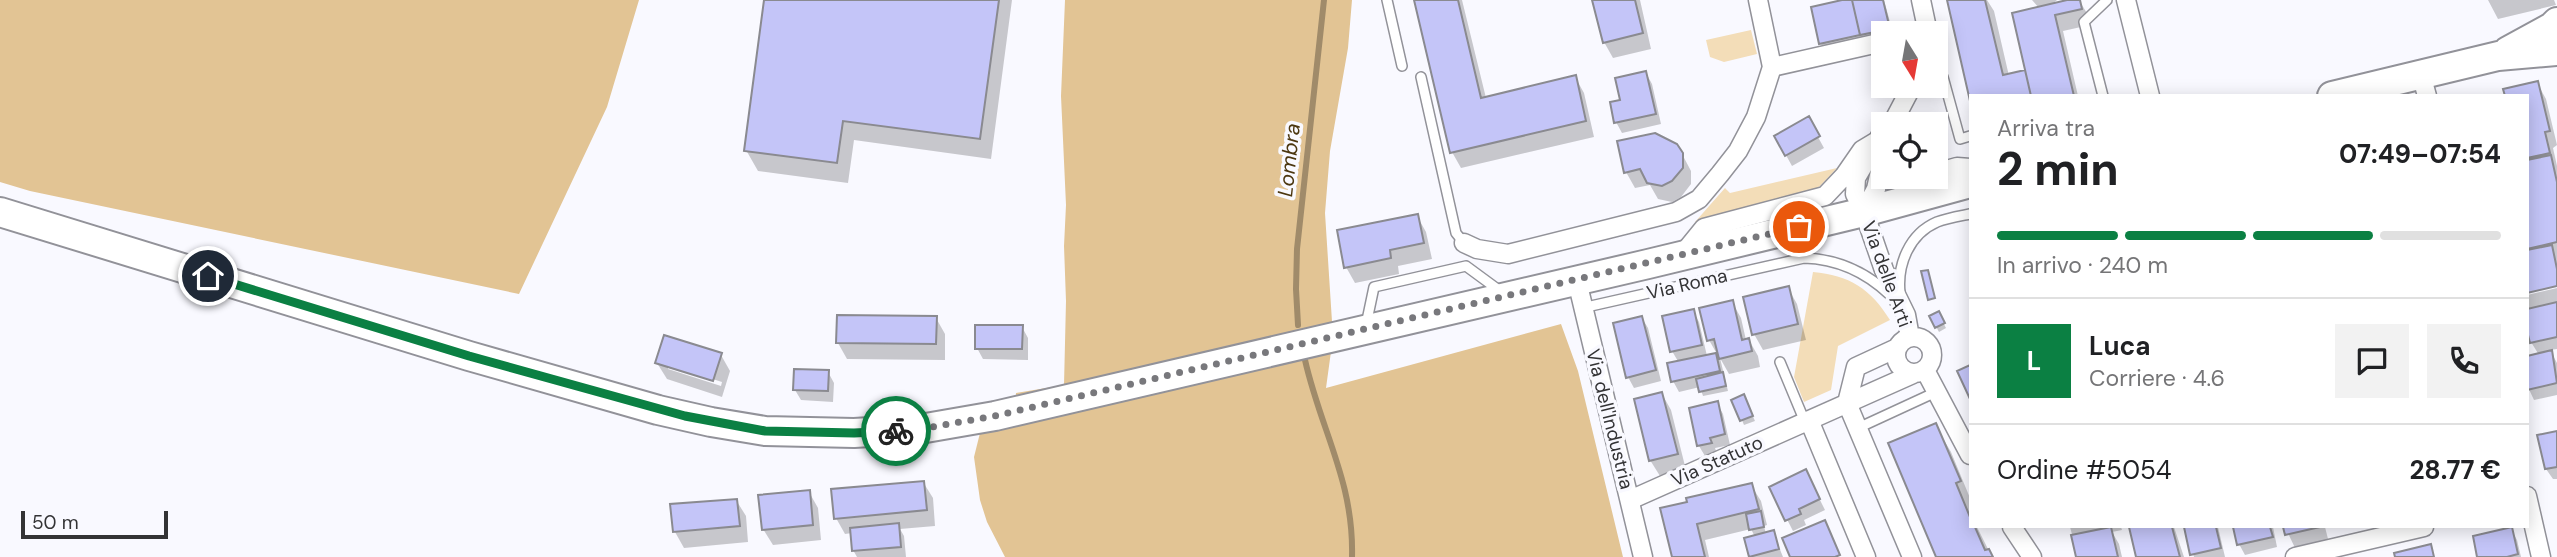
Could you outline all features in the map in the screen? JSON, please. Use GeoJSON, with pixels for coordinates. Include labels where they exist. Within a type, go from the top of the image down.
{"type":"FeatureCollection","features":[{"type":"Feature","properties":{"kind":"main road"},"geometry":{"type":"LineString","coordinates":[[2349,94],[2424,85],[2498,56],[2557,22]]}},
{"type":"Feature","properties":{"kind":"main road"},"geometry":{"type":"LineString","coordinates":[[2498,56],[2557,51]]}},
{"type":"Feature","properties":{"kind":"main road","name":"Via Roma"},"geometry":{"type":"LineString","coordinates":[[0,212],[481,360],[658,410],[765,431],[854,433],[920,429],[995,416],[1507,297],[1580,294],[1682,255],[1864,212],[1969,183]]}},
{"type":"Feature","properties":{"kind":"street"},"geometry":{"type":"LineString","coordinates":[[1464,243],[1477,249],[1508,254],[1676,212],[1699,199],[1738,151],[1756,117],[1772,67],[1758,0]]}},
{"type":"Feature","properties":{"kind":"street"},"geometry":{"type":"LineString","coordinates":[[1921,0],[1925,21]]}},
{"type":"Feature","properties":{"kind":"street"},"geometry":{"type":"LineString","coordinates":[[2126,0],[2150,94]]}},
{"type":"Feature","properties":{"kind":"street"},"geometry":{"type":"LineString","coordinates":[[1772,67],[1871,45]]}},
{"type":"Feature","properties":{"kind":"street"},"geometry":{"type":"LineString","coordinates":[[1682,255],[1704,228],[1825,196],[1844,176],[1862,150],[1871,144]]}},
{"type":"Feature","properties":{"kind":"street","name":"Via delle Arti"},"geometry":{"type":"LineString","coordinates":[[1871,157],[1856,178],[1855,194],[1906,315],[1904,342]]}},
{"type":"Feature","properties":{"kind":"street"},"geometry":{"type":"LineString","coordinates":[[1948,170],[1969,168]]}},
{"type":"Feature","properties":{"kind":"street","name":"Via dell'Industria"},"geometry":{"type":"LineString","coordinates":[[1580,294],[1643,557]]}},
{"type":"Feature","properties":{"kind":"street"},"geometry":{"type":"LineString","coordinates":[[1904,342],[1895,354],[1898,365],[1907,372],[1919,372],[1932,360],[1931,348],[1922,339],[1904,342],[1856,367],[1847,403],[1912,557]]}},
{"type":"Feature","properties":{"kind":"street"},"geometry":{"type":"LineString","coordinates":[[1919,372],[1963,426],[1969,451]]}},
{"type":"Feature","properties":{"kind":"street","name":"Via Statuto"},"geometry":{"type":"LineString","coordinates":[[1630,500],[1919,372]]}},
{"type":"Feature","properties":{"kind":"street"},"geometry":{"type":"LineString","coordinates":[[1807,421],[1866,557]]}},
{"type":"Feature","properties":{"kind":"street"},"geometry":{"type":"LineString","coordinates":[[2529,508],[2541,557]]}},
{"type":"Feature","properties":{"kind":"street"},"geometry":{"type":"LineString","coordinates":[[2013,528],[2032,557]]}},
{"type":"Feature","properties":{"kind":"street"},"geometry":{"type":"LineString","coordinates":[[2295,557],[2420,528]]}},
{"type":"Feature","properties":{"kind":"lane"},"geometry":{"type":"LineString","coordinates":[[1387,0],[1402,66]]}},
{"type":"Feature","properties":{"kind":"lane"},"geometry":{"type":"LineString","coordinates":[[2102,94],[2084,22],[2107,0]]}},
{"type":"Feature","properties":{"kind":"lane"},"geometry":{"type":"LineString","coordinates":[[1420,77],[1456,233],[1464,243]]}},
{"type":"Feature","properties":{"kind":"lane"},"geometry":{"type":"LineString","coordinates":[[1948,96],[1959,139],[1969,136]]}},
{"type":"Feature","properties":{"kind":"lane"},"geometry":{"type":"LineString","coordinates":[[1901,305],[1900,271],[1905,253],[1913,241],[1926,228],[1939,221],[1969,214]]}},
{"type":"Feature","properties":{"kind":"lane","name":"Via Roma"},"geometry":{"type":"LineString","coordinates":[[1580,294],[1791,259],[1812,258],[1835,261],[1875,283],[1901,305]]}},
{"type":"Feature","properties":{"kind":"lane"},"geometry":{"type":"LineString","coordinates":[[1365,329],[1374,287],[1466,266],[1507,297]]}},
{"type":"Feature","properties":{"kind":"lane"},"geometry":{"type":"LineString","coordinates":[[1780,362],[1807,421]]}},
{"type":"Feature","properties":{"kind":"lane"},"geometry":{"type":"LineString","coordinates":[[1858,428],[1936,393]]}},
{"type":"Feature","properties":{"kind":"shaded area"},"geometry":{"type":"Polygon","coordinates":[[[0,0],[639,0],[607,107],[519,294],[30,191],[0,182],[0,0]]]}},
{"type":"Feature","properties":{"kind":"shaded area"},"geometry":{"type":"Polygon","coordinates":[[[1065,0],[1352,0],[1348,48],[1330,151],[1325,213],[1333,337],[1326,388],[1561,324],[1578,371],[1623,557],[1005,557],[987,522],[980,500],[974,457],[980,433],[1015,422],[1016,393],[1064,385],[1066,205],[1061,96],[1065,0]]]}},
{"type":"Feature","properties":{"kind":"shaded area"},"geometry":{"type":"Polygon","coordinates":[[[1751,30],[1757,54],[1724,62],[1710,57],[1706,40],[1751,30]]]}},
{"type":"Feature","properties":{"kind":"shaded area"},"geometry":{"type":"Polygon","coordinates":[[[1837,168],[1820,186],[1801,197],[1695,222],[1725,188],[1730,193],[1837,168]]]}},
{"type":"Feature","properties":{"kind":"shaded area"},"geometry":{"type":"Polygon","coordinates":[[[1813,272],[1838,276],[1858,286],[1875,300],[1890,320],[1838,346],[1831,390],[1804,402],[1794,377],[1813,272]]]}},
{"type":"Feature","properties":{"kind":"building"},"geometry":{"type":"Polygon","coordinates":[[[764,0],[999,0],[980,139],[843,121],[837,163],[744,151],[764,0]]]}},
{"type":"Feature","properties":{"kind":"building"},"geometry":{"type":"Polygon","coordinates":[[[1414,0],[1458,0],[1481,98],[1576,75],[1586,121],[1450,153],[1414,0]]]}},
{"type":"Feature","properties":{"kind":"building"},"geometry":{"type":"Polygon","coordinates":[[[1592,0],[1635,0],[1643,33],[1603,43],[1592,0]]]}},
{"type":"Feature","properties":{"kind":"building"},"geometry":{"type":"Polygon","coordinates":[[[1852,0],[1860,35],[1819,44],[1811,7],[1852,0]]]}},
{"type":"Feature","properties":{"kind":"building"},"geometry":{"type":"Polygon","coordinates":[[[1852,0],[1883,0],[1888,21],[1871,21],[1871,33],[1860,35],[1852,0]]]}},
{"type":"Feature","properties":{"kind":"building"},"geometry":{"type":"Polygon","coordinates":[[[1947,0],[1985,0],[2003,75],[2025,70],[2031,94],[1969,94],[1969,97],[1947,0]]]}},
{"type":"Feature","properties":{"kind":"building"},"geometry":{"type":"Polygon","coordinates":[[[2067,0],[2080,0],[2082,9],[2055,15],[2074,94],[2031,94],[2012,13],[2067,0]]]}},
{"type":"Feature","properties":{"kind":"building"},"geometry":{"type":"Polygon","coordinates":[[[1646,71],[1656,114],[1614,123],[1610,102],[1620,100],[1615,78],[1646,71]]]}},
{"type":"Feature","properties":{"kind":"building"},"geometry":{"type":"Polygon","coordinates":[[[2538,81],[2550,131],[2545,132],[2550,153],[2529,158],[2529,94],[2504,94],[2503,89],[2538,81]]]}},
{"type":"Feature","properties":{"kind":"building"},"geometry":{"type":"Polygon","coordinates":[[[1809,116],[1820,136],[1785,156],[1774,136],[1809,116]]]}},
{"type":"Feature","properties":{"kind":"building"},"geometry":{"type":"Polygon","coordinates":[[[1655,133],[1677,144],[1683,153],[1683,168],[1672,181],[1662,186],[1647,183],[1640,169],[1624,173],[1617,141],[1655,133]]]}},
{"type":"Feature","properties":{"kind":"building"},"geometry":{"type":"Polygon","coordinates":[[[2551,155],[2557,182],[2557,242],[2529,249],[2529,160],[2551,155]]]}},
{"type":"Feature","properties":{"kind":"building"},"geometry":{"type":"Polygon","coordinates":[[[1418,214],[1424,243],[1390,250],[1391,258],[1344,268],[1337,230],[1418,214]]]}},
{"type":"Feature","properties":{"kind":"building"},"geometry":{"type":"Polygon","coordinates":[[[2552,245],[2557,286],[2529,293],[2529,250],[2552,245]]]}},
{"type":"Feature","properties":{"kind":"building"},"geometry":{"type":"Polygon","coordinates":[[[1928,270],[1935,298],[1928,300],[1921,271],[1928,270]]]}},
{"type":"Feature","properties":{"kind":"building"},"geometry":{"type":"Polygon","coordinates":[[[1789,286],[1798,324],[1752,335],[1743,297],[1789,286]]]}},
{"type":"Feature","properties":{"kind":"building"},"geometry":{"type":"Polygon","coordinates":[[[1733,300],[1742,340],[1749,338],[1752,351],[1719,359],[1714,339],[1707,341],[1699,308],[1733,300]]]}},
{"type":"Feature","properties":{"kind":"building"},"geometry":{"type":"Polygon","coordinates":[[[2557,302],[2557,337],[2530,343],[2529,309],[2557,302]]]}},
{"type":"Feature","properties":{"kind":"building"},"geometry":{"type":"Polygon","coordinates":[[[1694,309],[1702,345],[1670,352],[1662,316],[1694,309]]]}},
{"type":"Feature","properties":{"kind":"building"},"geometry":{"type":"Polygon","coordinates":[[[1939,311],[1945,323],[1935,328],[1929,316],[1939,311]]]}},
{"type":"Feature","properties":{"kind":"building"},"geometry":{"type":"Polygon","coordinates":[[[837,315],[937,316],[936,344],[836,343],[837,315]]]}},
{"type":"Feature","properties":{"kind":"building"},"geometry":{"type":"Polygon","coordinates":[[[1642,316],[1656,370],[1626,378],[1613,323],[1642,316]]]}},
{"type":"Feature","properties":{"kind":"building"},"geometry":{"type":"Polygon","coordinates":[[[975,325],[1023,325],[1022,349],[975,349],[975,325]]]}},
{"type":"Feature","properties":{"kind":"building"},"geometry":{"type":"Polygon","coordinates":[[[664,335],[722,353],[713,381],[655,363],[664,335]]]}},
{"type":"Feature","properties":{"kind":"building"},"geometry":{"type":"Polygon","coordinates":[[[2552,350],[2557,383],[2529,390],[2529,356],[2552,350]]]}},
{"type":"Feature","properties":{"kind":"building"},"geometry":{"type":"Polygon","coordinates":[[[1716,353],[1720,371],[1671,382],[1667,363],[1716,353]]]}},
{"type":"Feature","properties":{"kind":"building"},"geometry":{"type":"Polygon","coordinates":[[[1969,365],[1969,397],[1957,371],[1969,365]]]}},
{"type":"Feature","properties":{"kind":"building"},"geometry":{"type":"Polygon","coordinates":[[[794,369],[829,370],[828,391],[793,390],[794,369]]]}},
{"type":"Feature","properties":{"kind":"building"},"geometry":{"type":"Polygon","coordinates":[[[1723,372],[1726,386],[1699,392],[1696,379],[1723,372]]]}},
{"type":"Feature","properties":{"kind":"building"},"geometry":{"type":"Polygon","coordinates":[[[1662,392],[1678,454],[1649,461],[1634,399],[1662,392]]]}},
{"type":"Feature","properties":{"kind":"building"},"geometry":{"type":"Polygon","coordinates":[[[1744,394],[1753,416],[1740,421],[1731,400],[1744,394]]]}},
{"type":"Feature","properties":{"kind":"building"},"geometry":{"type":"Polygon","coordinates":[[[1718,401],[1725,434],[1710,438],[1712,443],[1697,446],[1689,408],[1718,401]]]}},
{"type":"Feature","properties":{"kind":"building"},"geometry":{"type":"Polygon","coordinates":[[[1936,423],[1961,481],[1956,483],[1969,515],[1969,528],[1975,528],[1985,550],[1989,549],[1993,557],[1936,557],[1888,443],[1936,423]]]}},
{"type":"Feature","properties":{"kind":"building"},"geometry":{"type":"Polygon","coordinates":[[[2557,431],[2557,467],[2545,469],[2537,435],[2557,431]]]}},
{"type":"Feature","properties":{"kind":"building"},"geometry":{"type":"Polygon","coordinates":[[[1806,469],[1820,499],[1799,509],[1801,514],[1785,521],[1769,487],[1806,469]]]}},
{"type":"Feature","properties":{"kind":"building"},"geometry":{"type":"Polygon","coordinates":[[[924,481],[927,510],[834,519],[831,489],[924,481]]]}},
{"type":"Feature","properties":{"kind":"building"},"geometry":{"type":"Polygon","coordinates":[[[1752,483],[1759,509],[1697,524],[1705,557],[1672,557],[1660,508],[1687,502],[1686,498],[1752,483]]]}},
{"type":"Feature","properties":{"kind":"building"},"geometry":{"type":"Polygon","coordinates":[[[810,490],[813,525],[762,530],[758,495],[810,490]]]}},
{"type":"Feature","properties":{"kind":"building"},"geometry":{"type":"Polygon","coordinates":[[[737,499],[740,526],[673,532],[670,504],[737,499]]]}},
{"type":"Feature","properties":{"kind":"building"},"geometry":{"type":"Polygon","coordinates":[[[1761,511],[1764,527],[1749,530],[1746,514],[1761,511]]]}},
{"type":"Feature","properties":{"kind":"building"},"geometry":{"type":"Polygon","coordinates":[[[1825,520],[1840,555],[1790,557],[1782,538],[1825,520]]]}},
{"type":"Feature","properties":{"kind":"building"},"geometry":{"type":"Polygon","coordinates":[[[899,523],[901,547],[852,551],[850,528],[899,523]]]}},
{"type":"Feature","properties":{"kind":"building"},"geometry":{"type":"Polygon","coordinates":[[[2111,528],[2118,557],[2076,557],[2071,535],[2111,528]]]}},
{"type":"Feature","properties":{"kind":"building"},"geometry":{"type":"Polygon","coordinates":[[[2129,528],[2172,528],[2180,557],[2136,557],[2129,528]]]}},
{"type":"Feature","properties":{"kind":"building"},"geometry":{"type":"Polygon","coordinates":[[[2184,528],[2216,528],[2221,548],[2190,555],[2184,528]]]}},
{"type":"Feature","properties":{"kind":"building"},"geometry":{"type":"Polygon","coordinates":[[[2233,528],[2270,528],[2273,537],[2237,545],[2233,528]]]}},
{"type":"Feature","properties":{"kind":"building"},"geometry":{"type":"Polygon","coordinates":[[[2283,528],[2316,528],[2285,535],[2283,528]]]}},
{"type":"Feature","properties":{"kind":"building"},"geometry":{"type":"Polygon","coordinates":[[[2512,528],[2518,554],[2507,557],[2477,557],[2473,536],[2512,528]]]}},
{"type":"Feature","properties":{"kind":"building"},"geometry":{"type":"Polygon","coordinates":[[[1774,530],[1779,549],[1749,557],[1744,538],[1774,530]]]}},
{"type":"Feature","properties":{"kind":"building"},"geometry":{"type":"Polygon","coordinates":[[[2431,544],[2434,557],[2395,557],[2394,553],[2431,544]]]}},
{"type":"Feature","properties":{"kind":"waterway","name":"Lombra"},"geometry":{"type":"LineString","coordinates":[[1298,325],[1297,249],[1324,0]]}},
{"type":"Feature","properties":{"kind":"waterway","name":"Lombra"},"geometry":{"type":"LineString","coordinates":[[1305,360],[1348,504],[1352,557]]}},
{"type":"Feature","properties":{"kind":"way so far"},"geometry":{"type":"LineString","coordinates":[[896,431],[995,416],[1799,227]]}},
{"type":"Feature","properties":{"kind":"route"},"geometry":{"type":"LineString","coordinates":[[208,276],[469,356],[658,410],[711,422],[765,431],[896,431]]}}]}
